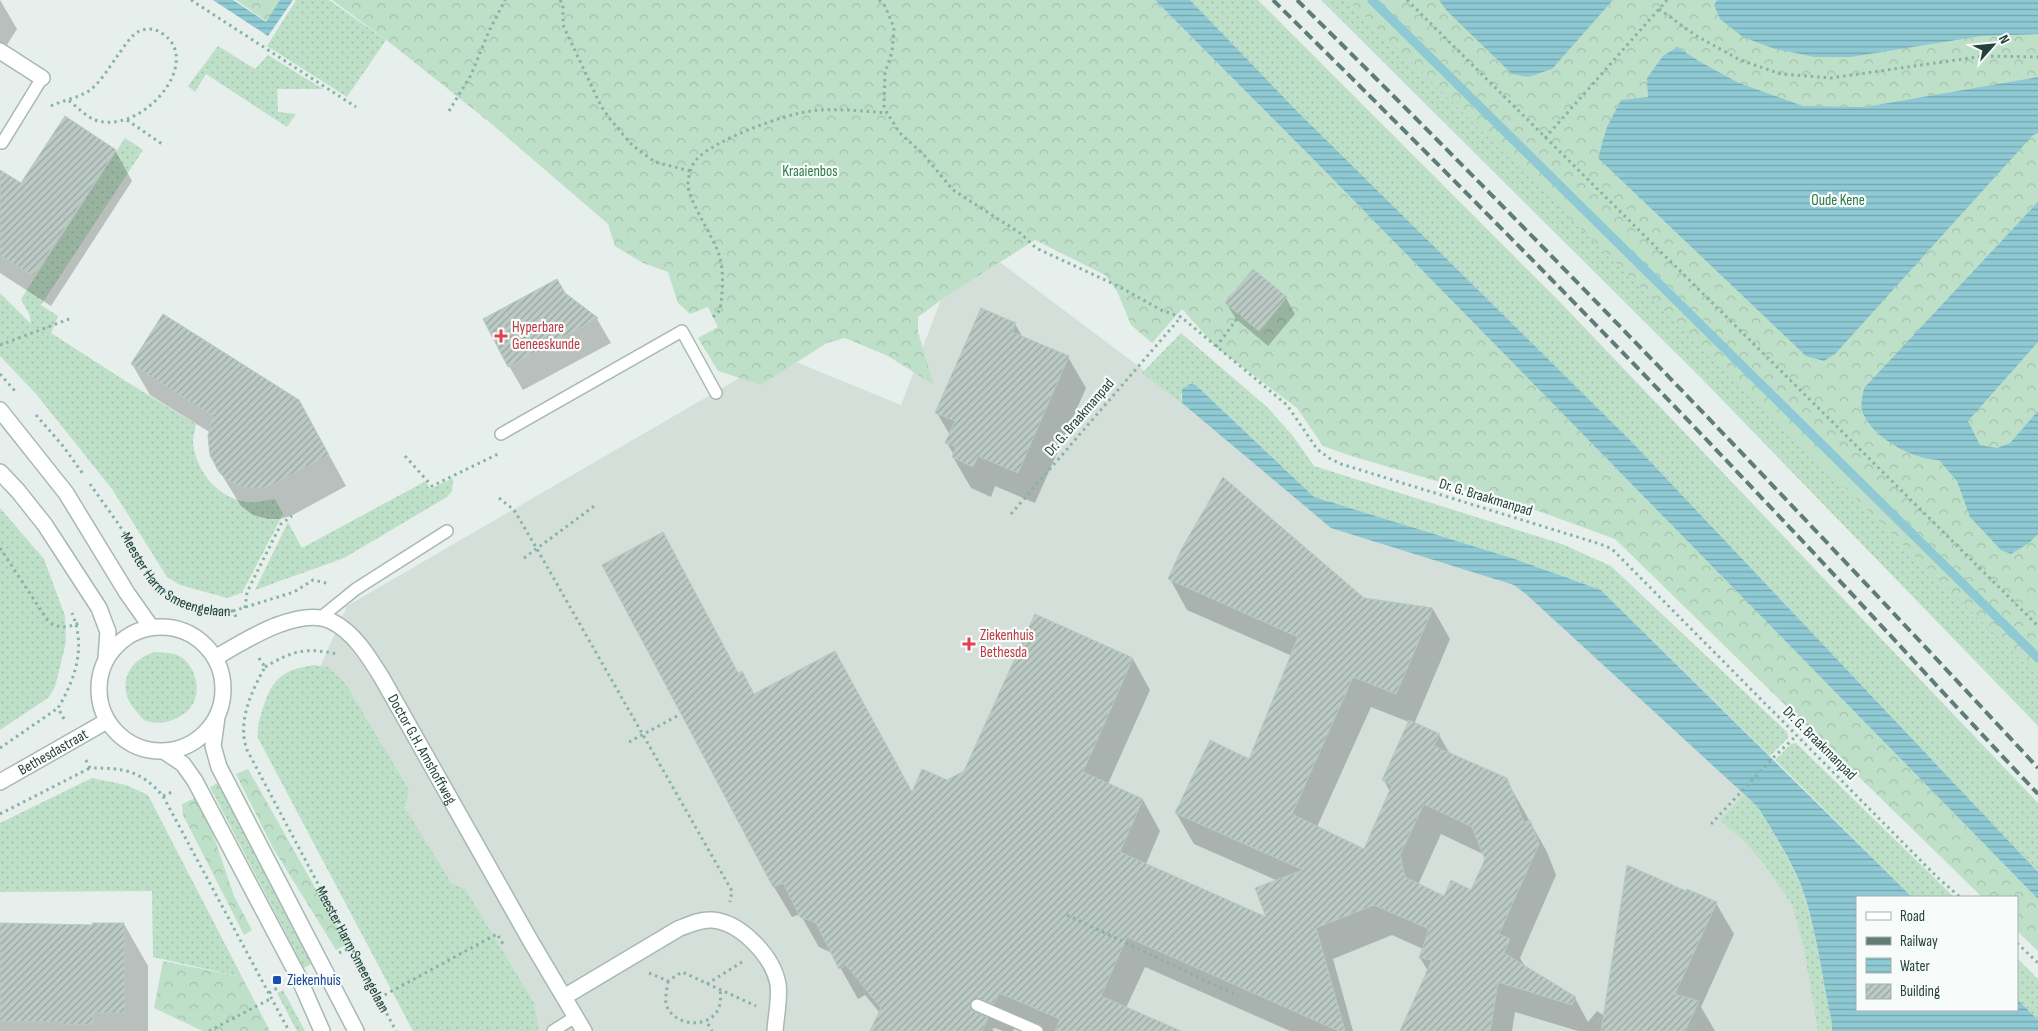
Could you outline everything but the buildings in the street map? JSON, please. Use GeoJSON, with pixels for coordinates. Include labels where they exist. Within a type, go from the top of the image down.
{"type":"FeatureCollection","features":[{"type":"Feature","properties":{"kind":"street"},"geometry":{"type":"LineString","coordinates":[[0,50],[42,78]]}},
{"type":"Feature","properties":{"kind":"street","name":"Meester Harm Smeengelaan"},"geometry":{"type":"LineString","coordinates":[[0,410],[66,493],[127,593],[151,627]]}},
{"type":"Feature","properties":{"kind":"street"},"geometry":{"type":"LineString","coordinates":[[0,472],[18,491],[45,526],[99,608],[108,632],[106,658],[99,678],[99,700],[107,721],[122,738],[142,749],[165,752],[182,748],[197,740],[209,728],[218,714]]}},
{"type":"Feature","properties":{"kind":"street","name":"Doctor G.H. Amshoffweg"},"geometry":{"type":"LineString","coordinates":[[215,658],[248,638],[302,618],[320,618],[331,621],[341,627],[363,649],[584,1031]]}},
{"type":"Feature","properties":{"kind":"street"},"geometry":{"type":"LineString","coordinates":[[106,658],[117,643],[133,632],[151,627],[170,627],[188,632],[204,643],[215,658],[222,676],[223,695],[213,746],[219,767],[356,1031]]}},
{"type":"Feature","properties":{"kind":"street","name":"Bethesdastraat"},"geometry":{"type":"LineString","coordinates":[[0,782],[107,721]]}},
{"type":"Feature","properties":{"kind":"street"},"geometry":{"type":"LineString","coordinates":[[165,752],[183,764],[195,781],[298,976],[322,1031]]}},
{"type":"Feature","properties":{"kind":"street"},"geometry":{"type":"LineString","coordinates":[[564,997],[678,929],[694,922],[712,920],[746,934],[771,965],[778,985],[776,1024]]}},
{"type":"Feature","properties":{"kind":"lane"},"geometry":{"type":"LineString","coordinates":[[2,142],[42,78]]}},
{"type":"Feature","properties":{"kind":"lane"},"geometry":{"type":"LineString","coordinates":[[500,434],[682,331],[716,393]]}},
{"type":"Feature","properties":{"kind":"lane"},"geometry":{"type":"LineString","coordinates":[[320,618],[356,589],[447,531]]}},
{"type":"Feature","properties":{"kind":"lane"},"geometry":{"type":"LineString","coordinates":[[977,1005],[1041,1029]]}},
{"type":"Feature","properties":{"kind":"lane"},"geometry":{"type":"LineString","coordinates":[[554,1031],[575,1017]]}},
{"type":"Feature","properties":{"kind":"path"},"geometry":{"type":"LineString","coordinates":[[191,0],[356,108]]}},
{"type":"Feature","properties":{"kind":"path"},"geometry":{"type":"LineString","coordinates":[[449,111],[471,75],[489,31],[505,0]]}},
{"type":"Feature","properties":{"kind":"path"},"geometry":{"type":"LineString","coordinates":[[560,0],[563,5],[563,25],[601,106],[610,119],[632,145],[655,162],[690,171]]}},
{"type":"Feature","properties":{"kind":"path"},"geometry":{"type":"LineString","coordinates":[[879,0],[885,6],[894,28],[892,52],[885,73],[884,106],[900,133],[924,155],[954,190],[1020,232],[1036,248],[1120,287],[1161,310],[1181,317]]}},
{"type":"Feature","properties":{"kind":"path"},"geometry":{"type":"LineString","coordinates":[[1407,0],[2038,626]]}},
{"type":"Feature","properties":{"kind":"path"},"geometry":{"type":"LineString","coordinates":[[1545,138],[1667,0]]}},
{"type":"Feature","properties":{"kind":"path"},"geometry":{"type":"LineString","coordinates":[[1659,9],[1695,36],[1740,60],[1782,74],[1831,78],[1984,56],[2038,57]]}},
{"type":"Feature","properties":{"kind":"path"},"geometry":{"type":"LineString","coordinates":[[127,120],[142,113],[158,99],[170,80],[177,62],[177,50],[168,37],[156,29],[140,30],[130,39],[100,80],[85,94],[67,99],[94,120],[127,120],[162,144]]}},
{"type":"Feature","properties":{"kind":"path"},"geometry":{"type":"LineString","coordinates":[[713,316],[720,310],[723,275],[717,248],[705,226],[688,186],[690,171],[697,159],[714,146],[759,125],[809,111],[838,110],[887,113]]}},
{"type":"Feature","properties":{"kind":"path"},"geometry":{"type":"LineString","coordinates":[[1216,347],[1240,315]]}},
{"type":"Feature","properties":{"kind":"path","name":"Dr. G. Braakmanpad"},"geometry":{"type":"LineString","coordinates":[[1011,514],[1181,317],[1287,405],[1317,448],[1329,458],[1341,464],[1612,549],[1931,871],[1959,896]]}},
{"type":"Feature","properties":{"kind":"path"},"geometry":{"type":"LineString","coordinates":[[0,344],[72,318]]}},
{"type":"Feature","properties":{"kind":"path"},"geometry":{"type":"LineString","coordinates":[[0,374],[19,396]]}},
{"type":"Feature","properties":{"kind":"path","name":"Meester Harm Smeengelaan"},"geometry":{"type":"LineString","coordinates":[[32,410],[63,446],[123,532],[153,580],[164,592],[180,602],[196,607],[233,612],[265,667],[251,691],[243,727],[245,745],[396,1031]]}},
{"type":"Feature","properties":{"kind":"path"},"geometry":{"type":"LineString","coordinates":[[405,456],[432,486],[500,453],[493,439],[500,434]]}},
{"type":"Feature","properties":{"kind":"path"},"geometry":{"type":"LineString","coordinates":[[499,498],[514,510],[537,548],[732,891],[724,924]]}},
{"type":"Feature","properties":{"kind":"path"},"geometry":{"type":"LineString","coordinates":[[524,558],[597,504]]}},
{"type":"Feature","properties":{"kind":"path"},"geometry":{"type":"LineString","coordinates":[[245,608],[247,592],[281,524],[292,516]]}},
{"type":"Feature","properties":{"kind":"path"},"geometry":{"type":"LineString","coordinates":[[0,548],[48,620],[59,627],[77,624]]}},
{"type":"Feature","properties":{"kind":"path"},"geometry":{"type":"LineString","coordinates":[[233,612],[294,592],[313,580],[356,589]]}},
{"type":"Feature","properties":{"kind":"path"},"geometry":{"type":"LineString","coordinates":[[70,606],[77,624],[80,644],[68,691],[58,708],[90,768],[113,768],[129,771],[150,782],[163,796],[289,1031]]}},
{"type":"Feature","properties":{"kind":"path"},"geometry":{"type":"LineString","coordinates":[[265,667],[284,656],[300,651],[315,650],[346,658]]}},
{"type":"Feature","properties":{"kind":"path","name":"Bethesdastraat"},"geometry":{"type":"LineString","coordinates":[[0,748],[58,708]]}},
{"type":"Feature","properties":{"kind":"path"},"geometry":{"type":"LineString","coordinates":[[629,742],[679,715]]}},
{"type":"Feature","properties":{"kind":"path"},"geometry":{"type":"LineString","coordinates":[[1711,824],[1734,798],[1797,735]]}},
{"type":"Feature","properties":{"kind":"path","name":"Bethesdastraat"},"geometry":{"type":"LineString","coordinates":[[0,814],[90,768]]}},
{"type":"Feature","properties":{"kind":"path"},"geometry":{"type":"LineString","coordinates":[[1066,915],[1238,996]]}},
{"type":"Feature","properties":{"kind":"path"},"geometry":{"type":"LineString","coordinates":[[378,998],[497,934],[506,948]]}},
{"type":"Feature","properties":{"kind":"path"},"geometry":{"type":"LineString","coordinates":[[2018,944],[2038,963]]}},
{"type":"Feature","properties":{"kind":"path"},"geometry":{"type":"LineString","coordinates":[[707,984],[760,951]]}},
{"type":"Feature","properties":{"kind":"path"},"geometry":{"type":"LineString","coordinates":[[623,962],[668,981]]}},
{"type":"Feature","properties":{"kind":"path"},"geometry":{"type":"LineString","coordinates":[[668,981],[682,972],[720,990],[776,1024]]}},
{"type":"Feature","properties":{"kind":"path"},"geometry":{"type":"LineString","coordinates":[[668,981],[666,1006],[675,1022],[680,1025]]}},
{"type":"Feature","properties":{"kind":"path"},"geometry":{"type":"LineString","coordinates":[[690,1027],[708,1024],[716,1018],[722,1002],[720,990]]}},
{"type":"Feature","properties":{"kind":"path"},"geometry":{"type":"LineString","coordinates":[[209,1031],[272,998]]}},
{"type":"Feature","properties":{"kind":"path"},"geometry":{"type":"LineString","coordinates":[[708,1024],[712,1031]]}},
{"type":"Feature","properties":{"kind":"shaded area","name":"Ziekenhuis Bethesda"},"geometry":{"type":"Polygon","coordinates":[[[965,236],[1225,431],[1574,607],[1847,899],[1856,1011],[1920,1031],[507,1031],[314,681],[347,606],[779,355],[901,405],[965,236]]]}},
{"type":"Feature","properties":{"kind":"green space"},"geometry":{"type":"Polygon","coordinates":[[[236,0],[280,0],[267,22],[236,0]]]}},
{"type":"Feature","properties":{"kind":"green space"},"geometry":{"type":"Polygon","coordinates":[[[296,0],[329,0],[386,40],[347,97],[267,46],[296,0]]]}},
{"type":"Feature","properties":{"kind":"green space","name":"Kraaienbos"},"geometry":{"type":"Polygon","coordinates":[[[332,0],[1155,0],[2038,899],[2038,951],[2018,932],[2018,896],[1981,896],[1615,539],[1541,512],[1323,446],[1297,408],[1216,347],[1182,309],[1152,343],[1131,325],[1117,291],[1105,275],[1035,240],[948,295],[918,317],[918,332],[934,385],[888,356],[845,338],[827,343],[761,385],[718,371],[698,338],[718,327],[708,307],[690,314],[678,303],[668,272],[643,263],[615,246],[608,224],[493,125],[389,42],[332,0]]]}},
{"type":"Feature","properties":{"kind":"green space"},"geometry":{"type":"Polygon","coordinates":[[[1190,0],[1258,0],[1560,302],[2038,803],[2038,872],[1630,440],[1295,109],[1190,0]]]}},
{"type":"Feature","properties":{"kind":"green space"},"geometry":{"type":"Polygon","coordinates":[[[1321,0],[1439,0],[2038,534],[2038,726],[1703,380],[1321,0]]]}},
{"type":"Feature","properties":{"kind":"green space","name":"Oude Kene"},"geometry":{"type":"Polygon","coordinates":[[[1348,0],[2038,0],[2038,677],[1348,0]]]}},
{"type":"Feature","properties":{"kind":"green space"},"geometry":{"type":"Polygon","coordinates":[[[218,46],[255,69],[268,55],[323,89],[277,89],[278,112],[296,114],[287,127],[206,74],[195,92],[188,86],[218,46]]]}},
{"type":"Feature","properties":{"kind":"green space"},"geometry":{"type":"Polygon","coordinates":[[[125,138],[143,150],[41,305],[58,316],[51,333],[196,424],[193,443],[195,453],[204,473],[218,489],[237,500],[248,502],[275,499],[283,514],[242,593],[227,598],[180,585],[167,577],[112,489],[36,394],[0,356],[0,293],[31,324],[30,316],[21,299],[125,138]]]}},
{"type":"Feature","properties":{"kind":"green space"},"geometry":{"type":"Polygon","coordinates":[[[1181,333],[1267,407],[1293,436],[1314,466],[1562,544],[1611,566],[1787,732],[1788,738],[1770,756],[1601,590],[1512,558],[1314,497],[1196,385],[1181,394],[1182,403],[1142,373],[1181,333]]]}},
{"type":"Feature","properties":{"kind":"green space"},"geometry":{"type":"Polygon","coordinates":[[[453,478],[452,491],[447,497],[344,558],[255,590],[288,522],[302,548],[426,481],[430,489],[453,478]]]}},
{"type":"Feature","properties":{"kind":"green space"},"geometry":{"type":"Polygon","coordinates":[[[0,508],[44,559],[65,616],[66,642],[55,687],[48,698],[0,730],[0,508]]]}},
{"type":"Feature","properties":{"kind":"green space"},"geometry":{"type":"Polygon","coordinates":[[[155,652],[171,653],[181,657],[194,674],[197,689],[194,702],[186,712],[175,719],[156,723],[144,720],[126,694],[127,676],[131,668],[145,656],[155,652]]]}},
{"type":"Feature","properties":{"kind":"green space"},"geometry":{"type":"Polygon","coordinates":[[[313,665],[328,667],[345,683],[409,790],[405,808],[452,884],[465,889],[534,1003],[539,1031],[413,1031],[258,738],[261,715],[269,692],[274,684],[292,670],[313,665]]]}},
{"type":"Feature","properties":{"kind":"green space"},"geometry":{"type":"Polygon","coordinates":[[[1796,743],[1953,896],[1911,896],[1775,760],[1791,744],[1796,743]]]}},
{"type":"Feature","properties":{"kind":"green space"},"geometry":{"type":"Polygon","coordinates":[[[248,769],[347,944],[336,950],[273,848],[236,774],[248,769]]]}},
{"type":"Feature","properties":{"kind":"green space"},"geometry":{"type":"Polygon","coordinates":[[[92,778],[126,785],[148,795],[242,977],[153,957],[152,891],[0,892],[0,823],[92,778]]]}},
{"type":"Feature","properties":{"kind":"green space"},"geometry":{"type":"Polygon","coordinates":[[[220,782],[313,963],[304,968],[210,787],[220,782]]]}},
{"type":"Feature","properties":{"kind":"green space"},"geometry":{"type":"Polygon","coordinates":[[[1743,795],[1758,807],[1781,846],[1800,884],[1814,931],[1832,1031],[1818,1031],[1803,943],[1792,905],[1764,864],[1746,843],[1720,820],[1743,795]]]}},
{"type":"Feature","properties":{"kind":"green space"},"geometry":{"type":"Polygon","coordinates":[[[195,798],[212,831],[234,896],[252,930],[244,935],[183,815],[182,804],[195,798]]]}},
{"type":"Feature","properties":{"kind":"green space"},"geometry":{"type":"Polygon","coordinates":[[[2018,959],[2038,979],[2038,1020],[2018,1000],[2018,959]]]}},
{"type":"Feature","properties":{"kind":"green space"},"geometry":{"type":"Polygon","coordinates":[[[163,961],[242,977],[270,1031],[203,1031],[154,1008],[163,961]]]}},
{"type":"Feature","properties":{"kind":"green space"},"geometry":{"type":"Polygon","coordinates":[[[283,990],[305,1031],[297,1031],[277,993],[283,990]]]}},
{"type":"Feature","properties":{"kind":"water"},"geometry":{"type":"Polygon","coordinates":[[[213,0],[233,0],[266,22],[280,0],[293,0],[268,36],[213,0]]]}},
{"type":"Feature","properties":{"kind":"water"},"geometry":{"type":"Polygon","coordinates":[[[1155,0],[1190,0],[1295,109],[1630,440],[2038,872],[2038,899],[1319,165],[1155,0]]]}},
{"type":"Feature","properties":{"kind":"water"},"geometry":{"type":"Polygon","coordinates":[[[1439,0],[1613,0],[1552,69],[1528,77],[1512,74],[1447,11],[1439,0]]]}},
{"type":"Feature","properties":{"kind":"water"},"geometry":{"type":"Polygon","coordinates":[[[1717,0],[2038,0],[2038,34],[1981,36],[1851,57],[1815,57],[1775,49],[1743,37],[1720,19],[1714,5],[1717,0]]]}},
{"type":"Feature","properties":{"kind":"water"},"geometry":{"type":"Polygon","coordinates":[[[1677,47],[1739,83],[1803,106],[1865,107],[2038,77],[2038,133],[2033,135],[1836,353],[1824,361],[1806,356],[1598,158],[1607,127],[1621,100],[1648,97],[1647,78],[1663,56],[1677,47]]]}},
{"type":"Feature","properties":{"kind":"water"},"geometry":{"type":"Polygon","coordinates":[[[2038,202],[2038,342],[1968,421],[1980,445],[1997,448],[2010,443],[2038,411],[2038,534],[2029,543],[2011,554],[2001,550],[1970,517],[1957,481],[1939,460],[1917,456],[1884,438],[1867,421],[1861,409],[1861,403],[1864,388],[2038,202]]]}},
{"type":"Feature","properties":{"kind":"water"},"geometry":{"type":"Polygon","coordinates":[[[1190,384],[1196,385],[1314,497],[1512,558],[1601,590],[1911,896],[1856,896],[1856,1011],[2018,1011],[2018,1000],[2038,1020],[2038,1031],[1832,1031],[1832,1023],[1807,902],[1787,855],[1758,807],[1514,585],[1331,528],[1182,403],[1182,389],[1190,384]]]}},
{"type":"Feature","properties":{"kind":"waterway"},"geometry":{"type":"LineString","coordinates":[[1372,0],[2038,658]]}},
{"type":"Feature","properties":{"kind":"railway"},"geometry":{"type":"LineString","coordinates":[[1273,0],[1591,319],[1810,549],[2038,794]]}},
{"type":"Feature","properties":{"kind":"railway"},"geometry":{"type":"LineString","coordinates":[[1297,0],[1392,94],[1672,380],[2038,768]]}},
{"type":"Feature","properties":{"kind":"place","name":"Hyperbare Geneeskunde"},"geometry":{"type":"Point","coordinates":[501,336]}},
{"type":"Feature","properties":{"kind":"place","name":"Ziekenhuis Bethesda"},"geometry":{"type":"Point","coordinates":[969,644]}},
{"type":"Feature","properties":{"kind":"place","name":"Ziekenhuis"},"geometry":{"type":"Point","coordinates":[277,980]}}]}
